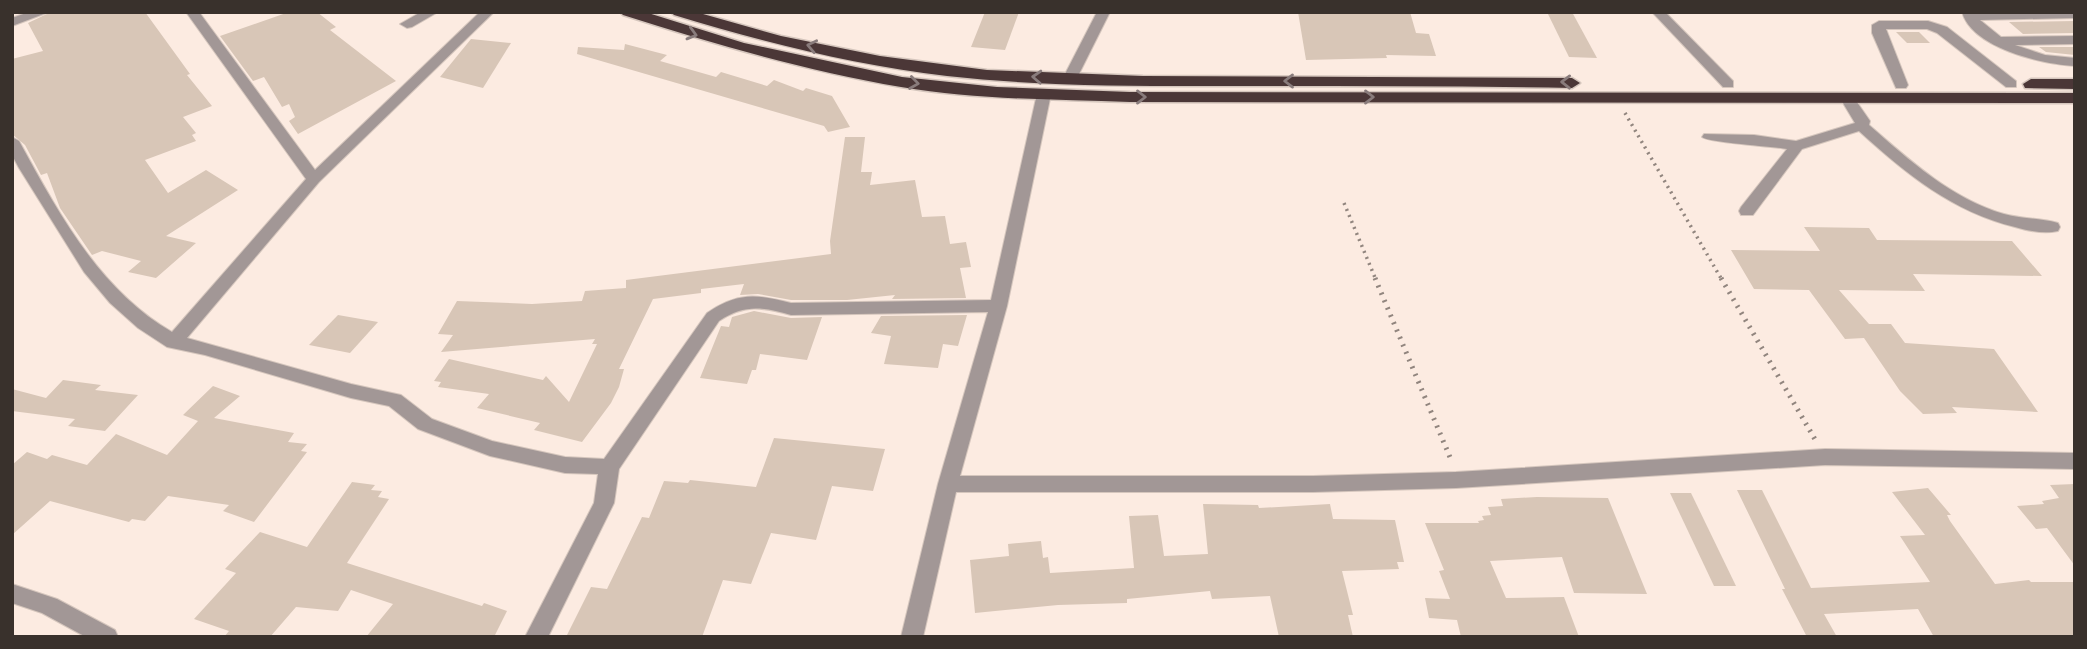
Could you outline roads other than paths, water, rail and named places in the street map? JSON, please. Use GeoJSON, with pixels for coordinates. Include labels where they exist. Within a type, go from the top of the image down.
{"type":"FeatureCollection","features":[{"type":"Feature","properties":{"kind":"highway"},"geometry":{"type":"LineString","coordinates":[[628,12],[740,47],[852,72],[952,88],[1044,94],[1130,97],[2075,98]]}},
{"type":"Feature","properties":{"kind":"highway"},"geometry":{"type":"LineString","coordinates":[[680,12],[749,32],[902,65],[1000,75],[1174,81],[1900,85],[2075,83]]}},
{"type":"Feature","properties":{"kind":"street"},"geometry":{"type":"LineString","coordinates":[[12,22],[43,12]]}},
{"type":"Feature","properties":{"kind":"street"},"geometry":{"type":"LineString","coordinates":[[192,12],[314,179]]}},
{"type":"Feature","properties":{"kind":"street"},"geometry":{"type":"LineString","coordinates":[[407,24],[432,12]]}},
{"type":"Feature","properties":{"kind":"street"},"geometry":{"type":"LineString","coordinates":[[173,342],[314,179],[488,12]]}},
{"type":"Feature","properties":{"kind":"street"},"geometry":{"type":"LineString","coordinates":[[1070,78],[1104,12]]}},
{"type":"Feature","properties":{"kind":"street"},"geometry":{"type":"LineString","coordinates":[[1658,12],[1728,84]]}},
{"type":"Feature","properties":{"kind":"street"},"geometry":{"type":"LineString","coordinates":[[1969,14],[2075,13]]}},
{"type":"Feature","properties":{"kind":"street"},"geometry":{"type":"LineString","coordinates":[[1969,14],[1997,41],[2028,56],[2075,62]]}},
{"type":"Feature","properties":{"kind":"street"},"geometry":{"type":"LineString","coordinates":[[1900,85],[1878,25],[1928,25],[1942,30],[2011,84]]}},
{"type":"Feature","properties":{"kind":"street"},"geometry":{"type":"LineString","coordinates":[[1997,41],[2075,40]]}},
{"type":"Feature","properties":{"kind":"street"},"geometry":{"type":"LineString","coordinates":[[912,637],[948,484],[998,306],[1044,94]]}},
{"type":"Feature","properties":{"kind":"street"},"geometry":{"type":"LineString","coordinates":[[1847,98],[1863,121],[1862,126]]}},
{"type":"Feature","properties":{"kind":"street"},"geometry":{"type":"LineString","coordinates":[[1709,137],[1754,139],[1797,146],[1862,126]]}},
{"type":"Feature","properties":{"kind":"street"},"geometry":{"type":"LineString","coordinates":[[1862,126],[1917,176],[1953,196],[2003,220],[2027,226],[2052,227]]}},
{"type":"Feature","properties":{"kind":"street"},"geometry":{"type":"LineString","coordinates":[[12,141],[53,217],[92,273],[136,316],[173,342],[205,348],[351,391],[394,400],[425,424],[490,448],[565,465],[609,467]]}},
{"type":"Feature","properties":{"kind":"street"},"geometry":{"type":"LineString","coordinates":[[1747,211],[1797,146]]}},
{"type":"Feature","properties":{"kind":"street"},"geometry":{"type":"LineString","coordinates":[[536,637],[604,503],[609,467],[713,317],[732,304],[765,302],[791,309],[998,306]]}},
{"type":"Feature","properties":{"kind":"street"},"geometry":{"type":"LineString","coordinates":[[948,484],[1313,484],[1456,480],[1825,457],[2075,461]]}},
{"type":"Feature","properties":{"kind":"street"},"geometry":{"type":"LineString","coordinates":[[12,593],[49,606],[107,637]]}}]}
